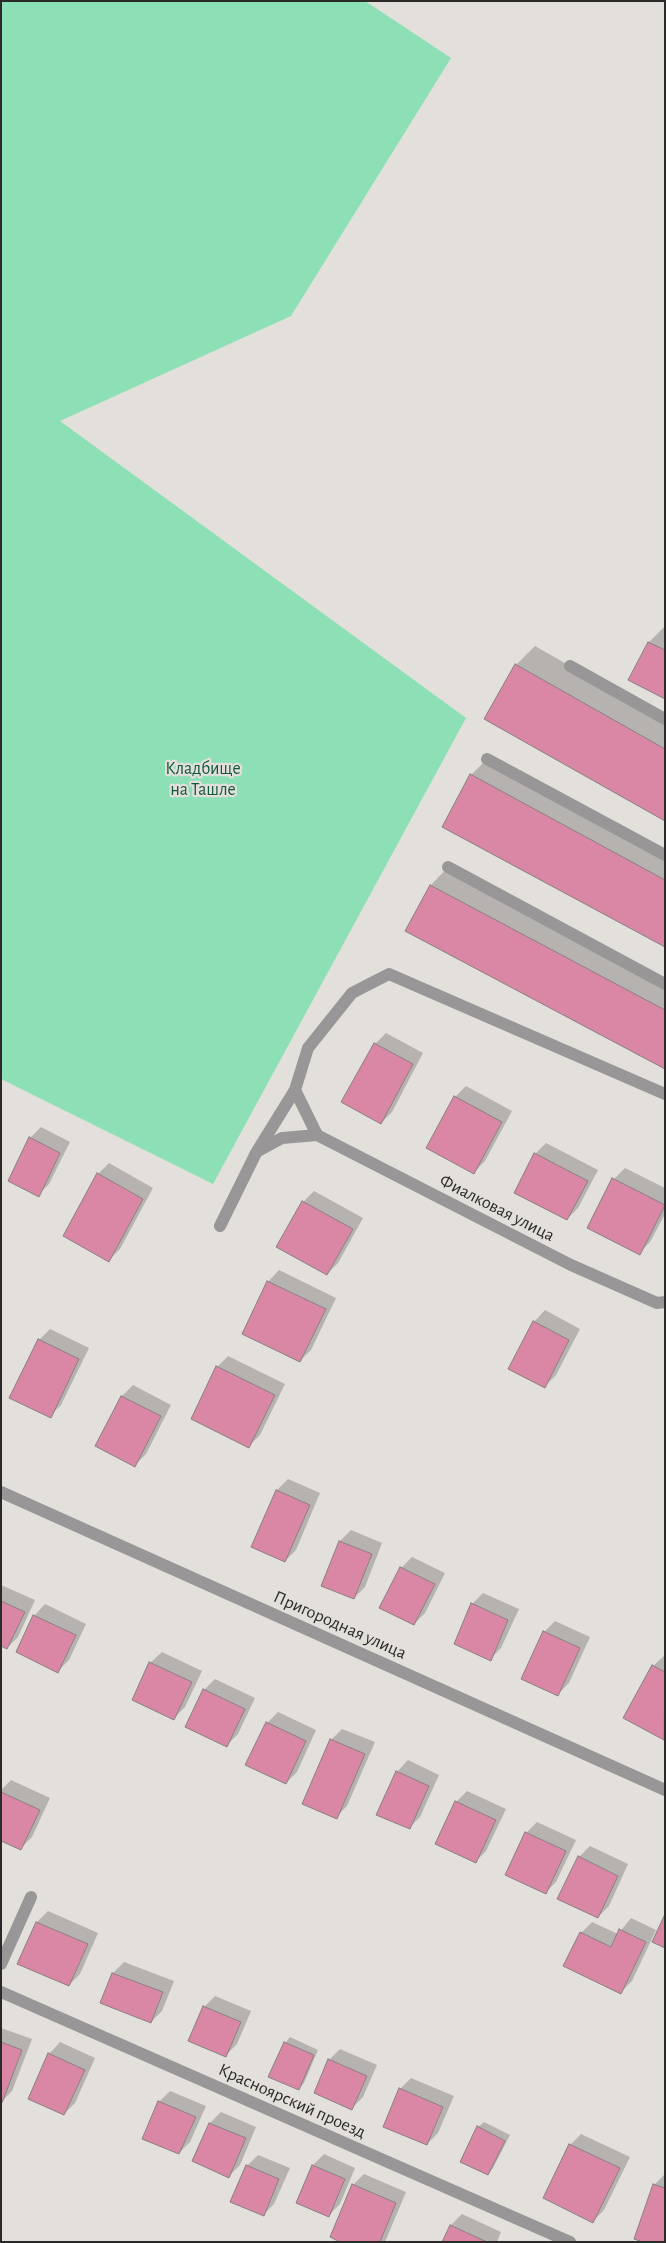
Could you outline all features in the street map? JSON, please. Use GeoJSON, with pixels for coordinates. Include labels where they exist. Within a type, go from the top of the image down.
{"type":"FeatureCollection","features":[{"type":"Feature","properties":{"kind":"street"},"geometry":{"type":"LineString","coordinates":[[570,666],[665,718]]}},
{"type":"Feature","properties":{"kind":"street"},"geometry":{"type":"LineString","coordinates":[[487,759],[665,855]]}},
{"type":"Feature","properties":{"kind":"street"},"geometry":{"type":"LineString","coordinates":[[448,867],[665,984]]}},
{"type":"Feature","properties":{"kind":"street"},"geometry":{"type":"LineString","coordinates":[[220,1226],[256,1153],[295,1090],[308,1048],[352,993],[389,974],[665,1094]]}},
{"type":"Feature","properties":{"kind":"street"},"geometry":{"type":"LineString","coordinates":[[256,1153],[282,1138],[318,1135],[295,1090]]}},
{"type":"Feature","properties":{"kind":"street","name":"Фиалковая улица"},"geometry":{"type":"LineString","coordinates":[[318,1135],[571,1265],[657,1303],[665,1302]]}},
{"type":"Feature","properties":{"kind":"street","name":"Пригородная улица"},"geometry":{"type":"LineString","coordinates":[[1,1492],[665,1790]]}},
{"type":"Feature","properties":{"kind":"street"},"geometry":{"type":"LineString","coordinates":[[1,1964],[31,1897]]}},
{"type":"Feature","properties":{"kind":"street","name":"Красноярский проезд"},"geometry":{"type":"LineString","coordinates":[[1,1992],[570,2242]]}},
{"type":"Feature","properties":{"kind":"green space","name":"Кладбище на Ташле"},"geometry":{"type":"Polygon","coordinates":[[[1,1],[365,1],[451,58],[291,316],[60,421],[466,718],[213,1184],[1,1079],[1,1]]]}},
{"type":"Feature","properties":{"kind":"building"},"geometry":{"type":"Polygon","coordinates":[[[648,642],[665,650],[665,699],[628,680],[648,642]]]}},
{"type":"Feature","properties":{"kind":"building"},"geometry":{"type":"Polygon","coordinates":[[[515,664],[665,749],[665,821],[484,719],[515,664]]]}},
{"type":"Feature","properties":{"kind":"building"},"geometry":{"type":"Polygon","coordinates":[[[470,774],[665,880],[665,947],[442,827],[470,774]]]}},
{"type":"Feature","properties":{"kind":"building"},"geometry":{"type":"Polygon","coordinates":[[[430,885],[665,1010],[665,1069],[405,931],[430,885]]]}},
{"type":"Feature","properties":{"kind":"building"},"geometry":{"type":"Polygon","coordinates":[[[374,1043],[413,1064],[381,1124],[341,1102],[374,1043]]]}},
{"type":"Feature","properties":{"kind":"building"},"geometry":{"type":"Polygon","coordinates":[[[454,1096],[502,1122],[474,1174],[426,1148],[454,1096]]]}},
{"type":"Feature","properties":{"kind":"building"},"geometry":{"type":"Polygon","coordinates":[[[29,1137],[60,1153],[39,1197],[8,1181],[29,1137]]]}},
{"type":"Feature","properties":{"kind":"building"},"geometry":{"type":"Polygon","coordinates":[[[534,1153],[588,1181],[567,1220],[514,1193],[534,1153]]]}},
{"type":"Feature","properties":{"kind":"building"},"geometry":{"type":"Polygon","coordinates":[[[97,1173],[143,1199],[109,1262],[63,1236],[97,1173]]]}},
{"type":"Feature","properties":{"kind":"building"},"geometry":{"type":"Polygon","coordinates":[[[612,1178],[665,1205],[640,1255],[587,1228],[612,1178]]]}},
{"type":"Feature","properties":{"kind":"building"},"geometry":{"type":"Polygon","coordinates":[[[302,1201],[353,1229],[327,1275],[276,1247],[302,1201]]]}},
{"type":"Feature","properties":{"kind":"building"},"geometry":{"type":"Polygon","coordinates":[[[267,1281],[326,1309],[300,1362],[242,1334],[267,1281]]]}},
{"type":"Feature","properties":{"kind":"building"},"geometry":{"type":"Polygon","coordinates":[[[533,1321],[569,1340],[545,1388],[508,1369],[533,1321]]]}},
{"type":"Feature","properties":{"kind":"building"},"geometry":{"type":"Polygon","coordinates":[[[38,1339],[79,1359],[51,1418],[9,1398],[38,1339]]]}},
{"type":"Feature","properties":{"kind":"building"},"geometry":{"type":"Polygon","coordinates":[[[216,1366],[275,1395],[249,1448],[191,1419],[216,1366]]]}},
{"type":"Feature","properties":{"kind":"building"},"geometry":{"type":"Polygon","coordinates":[[[121,1396],[161,1416],[135,1467],[95,1446],[121,1396]]]}},
{"type":"Feature","properties":{"kind":"building"},"geometry":{"type":"Polygon","coordinates":[[[276,1490],[310,1505],[285,1562],[251,1547],[276,1490]]]}},
{"type":"Feature","properties":{"kind":"building"},"geometry":{"type":"Polygon","coordinates":[[[339,1541],[372,1554],[354,1599],[321,1586],[339,1541]]]}},
{"type":"Feature","properties":{"kind":"building"},"geometry":{"type":"Polygon","coordinates":[[[400,1567],[435,1584],[414,1625],[379,1608],[400,1567]]]}},
{"type":"Feature","properties":{"kind":"building"},"geometry":{"type":"Polygon","coordinates":[[[1,1601],[25,1612],[7,1649],[1,1646],[1,1601]]]}},
{"type":"Feature","properties":{"kind":"building"},"geometry":{"type":"Polygon","coordinates":[[[471,1603],[508,1620],[491,1661],[454,1644],[471,1603]]]}},
{"type":"Feature","properties":{"kind":"building"},"geometry":{"type":"Polygon","coordinates":[[[33,1615],[76,1635],[58,1673],[16,1652],[33,1615]]]}},
{"type":"Feature","properties":{"kind":"building"},"geometry":{"type":"Polygon","coordinates":[[[543,1631],[580,1648],[558,1696],[521,1679],[543,1631]]]}},
{"type":"Feature","properties":{"kind":"building"},"geometry":{"type":"Polygon","coordinates":[[[149,1662],[192,1682],[174,1720],[132,1700],[149,1662]]]}},
{"type":"Feature","properties":{"kind":"building"},"geometry":{"type":"Polygon","coordinates":[[[652,1665],[665,1672],[664,1740],[623,1718],[652,1665]]]}},
{"type":"Feature","properties":{"kind":"building"},"geometry":{"type":"Polygon","coordinates":[[[203,1689],[245,1709],[227,1747],[185,1727],[203,1689]]]}},
{"type":"Feature","properties":{"kind":"building"},"geometry":{"type":"Polygon","coordinates":[[[266,1722],[306,1741],[286,1784],[245,1765],[266,1722]]]}},
{"type":"Feature","properties":{"kind":"building"},"geometry":{"type":"Polygon","coordinates":[[[330,1739],[365,1754],[337,1819],[302,1804],[330,1739]]]}},
{"type":"Feature","properties":{"kind":"building"},"geometry":{"type":"Polygon","coordinates":[[[396,1771],[429,1786],[410,1829],[376,1815],[396,1771]]]}},
{"type":"Feature","properties":{"kind":"building"},"geometry":{"type":"Polygon","coordinates":[[[1,1792],[40,1810],[21,1850],[1,1841],[1,1792]]]}},
{"type":"Feature","properties":{"kind":"building"},"geometry":{"type":"Polygon","coordinates":[[[455,1801],[496,1820],[476,1863],[435,1844],[455,1801]]]}},
{"type":"Feature","properties":{"kind":"building"},"geometry":{"type":"Polygon","coordinates":[[[525,1832],[566,1851],[546,1894],[505,1875],[525,1832]]]}},
{"type":"Feature","properties":{"kind":"building"},"geometry":{"type":"Polygon","coordinates":[[[578,1856],[618,1876],[598,1918],[557,1899],[578,1856]]]}},
{"type":"Feature","properties":{"kind":"building"},"geometry":{"type":"Polygon","coordinates":[[[665,1914],[665,1948],[652,1942],[665,1914]]]}},
{"type":"Feature","properties":{"kind":"building"},"geometry":{"type":"Polygon","coordinates":[[[36,1922],[88,1944],[69,1986],[17,1964],[36,1922]]]}},
{"type":"Feature","properties":{"kind":"building"},"geometry":{"type":"Polygon","coordinates":[[[619,1929],[646,1942],[621,1994],[563,1966],[580,1932],[611,1947],[619,1929]]]}},
{"type":"Feature","properties":{"kind":"building"},"geometry":{"type":"Polygon","coordinates":[[[112,1973],[163,1992],[151,2023],[100,2003],[112,1973]]]}},
{"type":"Feature","properties":{"kind":"building"},"geometry":{"type":"Polygon","coordinates":[[[203,2006],[241,2022],[226,2057],[188,2041],[203,2006]]]}},
{"type":"Feature","properties":{"kind":"building"},"geometry":{"type":"Polygon","coordinates":[[[1,2042],[22,2050],[2,2103],[1,2103],[1,2042]]]}},
{"type":"Feature","properties":{"kind":"building"},"geometry":{"type":"Polygon","coordinates":[[[284,2042],[314,2055],[299,2090],[268,2077],[284,2042]]]}},
{"type":"Feature","properties":{"kind":"building"},"geometry":{"type":"Polygon","coordinates":[[[48,2053],[85,2070],[64,2115],[28,2099],[48,2053]]]}},
{"type":"Feature","properties":{"kind":"building"},"geometry":{"type":"Polygon","coordinates":[[[328,2059],[367,2076],[352,2110],[314,2093],[328,2059]]]}},
{"type":"Feature","properties":{"kind":"building"},"geometry":{"type":"Polygon","coordinates":[[[399,2088],[443,2107],[427,2145],[383,2127],[399,2088]]]}},
{"type":"Feature","properties":{"kind":"building"},"geometry":{"type":"Polygon","coordinates":[[[158,2101],[196,2117],[179,2154],[142,2139],[158,2101]]]}},
{"type":"Feature","properties":{"kind":"building"},"geometry":{"type":"Polygon","coordinates":[[[209,2123],[246,2138],[229,2178],[192,2161],[209,2123]]]}},
{"type":"Feature","properties":{"kind":"building"},"geometry":{"type":"Polygon","coordinates":[[[477,2126],[505,2141],[488,2175],[460,2162],[477,2126]]]}},
{"type":"Feature","properties":{"kind":"building"},"geometry":{"type":"Polygon","coordinates":[[[569,2144],[620,2168],[593,2223],[543,2198],[569,2144]]]}},
{"type":"Feature","properties":{"kind":"building"},"geometry":{"type":"Polygon","coordinates":[[[246,2165],[279,2179],[264,2216],[230,2202],[246,2165]]]}},
{"type":"Feature","properties":{"kind":"building"},"geometry":{"type":"Polygon","coordinates":[[[312,2165],[345,2179],[329,2217],[296,2203],[312,2165]]]}},
{"type":"Feature","properties":{"kind":"building"},"geometry":{"type":"Polygon","coordinates":[[[352,2184],[396,2203],[380,2242],[340,2242],[330,2237],[352,2184]]]}},
{"type":"Feature","properties":{"kind":"building"},"geometry":{"type":"Polygon","coordinates":[[[653,2184],[665,2188],[665,2242],[643,2242],[634,2239],[653,2184]]]}},
{"type":"Feature","properties":{"kind":"building"},"geometry":{"type":"Polygon","coordinates":[[[450,2225],[487,2242],[442,2242],[450,2225]]]}}]}
